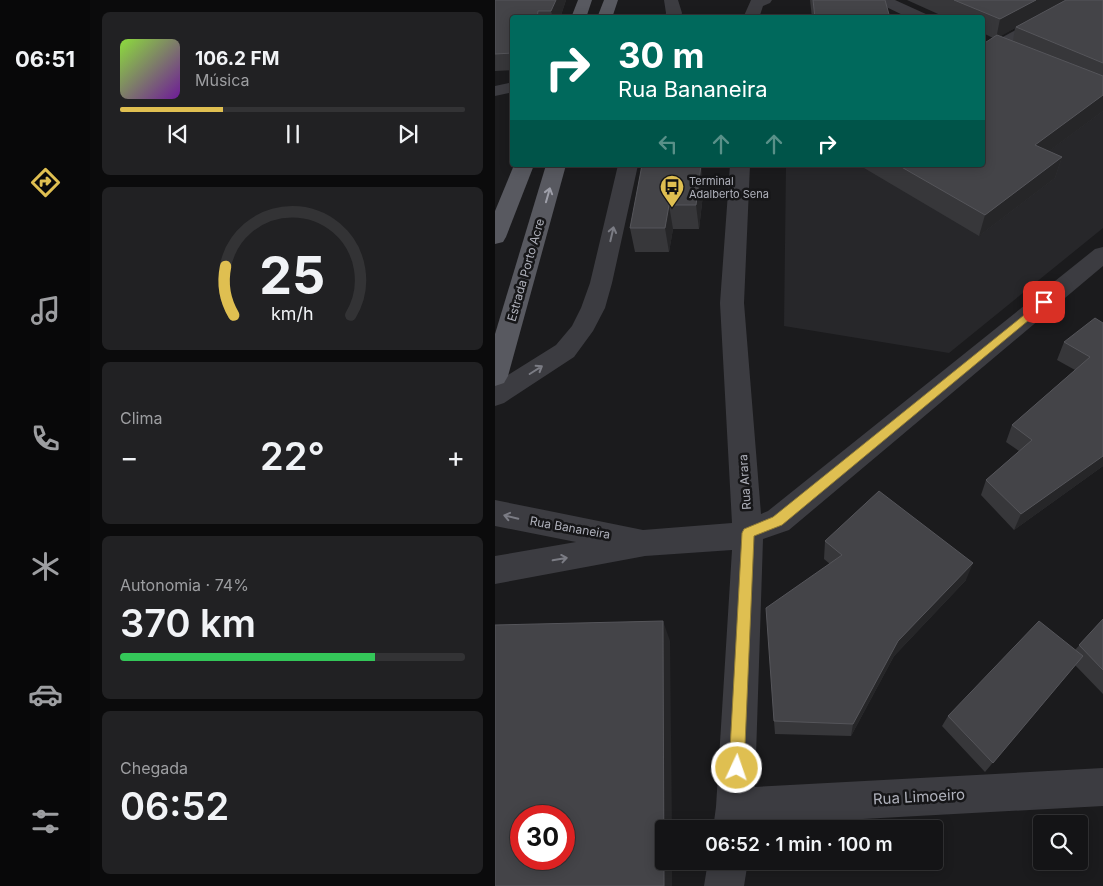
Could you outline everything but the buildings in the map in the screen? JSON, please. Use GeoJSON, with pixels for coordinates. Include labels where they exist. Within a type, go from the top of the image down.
{"type":"FeatureCollection","features":[{"type":"Feature","properties":{"kind":"main road"},"geometry":{"type":"LineString","coordinates":[[579,15],[585,0]]}},
{"type":"Feature","properties":{"kind":"main road"},"geometry":{"type":"LineString","coordinates":[[605,15],[611,0]]}},
{"type":"Feature","properties":{"kind":"main road"},"geometry":{"type":"LineString","coordinates":[[495,237],[523,167]]}},
{"type":"Feature","properties":{"kind":"main road","name":"Estrada Porto Acre"},"geometry":{"type":"LineString","coordinates":[[495,376],[555,167]]}},
{"type":"Feature","properties":{"kind":"street"},"geometry":{"type":"LineString","coordinates":[[671,0],[673,15]]}},
{"type":"Feature","properties":{"kind":"street"},"geometry":{"type":"LineString","coordinates":[[883,0],[916,15]]}},
{"type":"Feature","properties":{"kind":"street"},"geometry":{"type":"LineString","coordinates":[[988,46],[1082,0]]}},
{"type":"Feature","properties":{"kind":"street"},"geometry":{"type":"LineString","coordinates":[[988,46],[1013,56]]}},
{"type":"Feature","properties":{"kind":"street"},"geometry":{"type":"LineString","coordinates":[[495,91],[510,88]]}},
{"type":"Feature","properties":{"kind":"street"},"geometry":{"type":"LineString","coordinates":[[495,396],[565,351],[581,331],[593,308],[601,283],[628,167]]}},
{"type":"Feature","properties":{"kind":"street","name":"Rua Arara"},"geometry":{"type":"LineString","coordinates":[[733,818],[748,533],[732,303],[740,167]]}},
{"type":"Feature","properties":{"kind":"street","name":"Rua Bananeira"},"geometry":{"type":"LineString","coordinates":[[495,570],[645,543],[728,538],[748,533],[778,521],[1103,254]]}},
{"type":"Feature","properties":{"kind":"street","name":"Rua Bananeira"},"geometry":{"type":"LineString","coordinates":[[495,512],[645,543]]}},
{"type":"Feature","properties":{"kind":"street","name":"Rua Limoeiro"},"geometry":{"type":"LineString","coordinates":[[733,818],[1103,787]]}},
{"type":"Feature","properties":{"kind":"street"},"geometry":{"type":"LineString","coordinates":[[724,886],[726,870]]}},
{"type":"Feature","properties":{"kind":"shaded area"},"geometry":{"type":"Polygon","coordinates":[[[1103,110],[1103,228],[949,353],[784,326],[786,167],[985,167],[985,164],[1103,110]]]}},
{"type":"Feature","properties":{"kind":"place","name":"Terminal Adalberto Sena"},"geometry":{"type":"Point","coordinates":[672,208]}},
{"type":"Feature","properties":{"kind":"route"},"geometry":{"type":"LineString","coordinates":[[737,768],[748,533],[778,521],[1044,302]]}}]}
